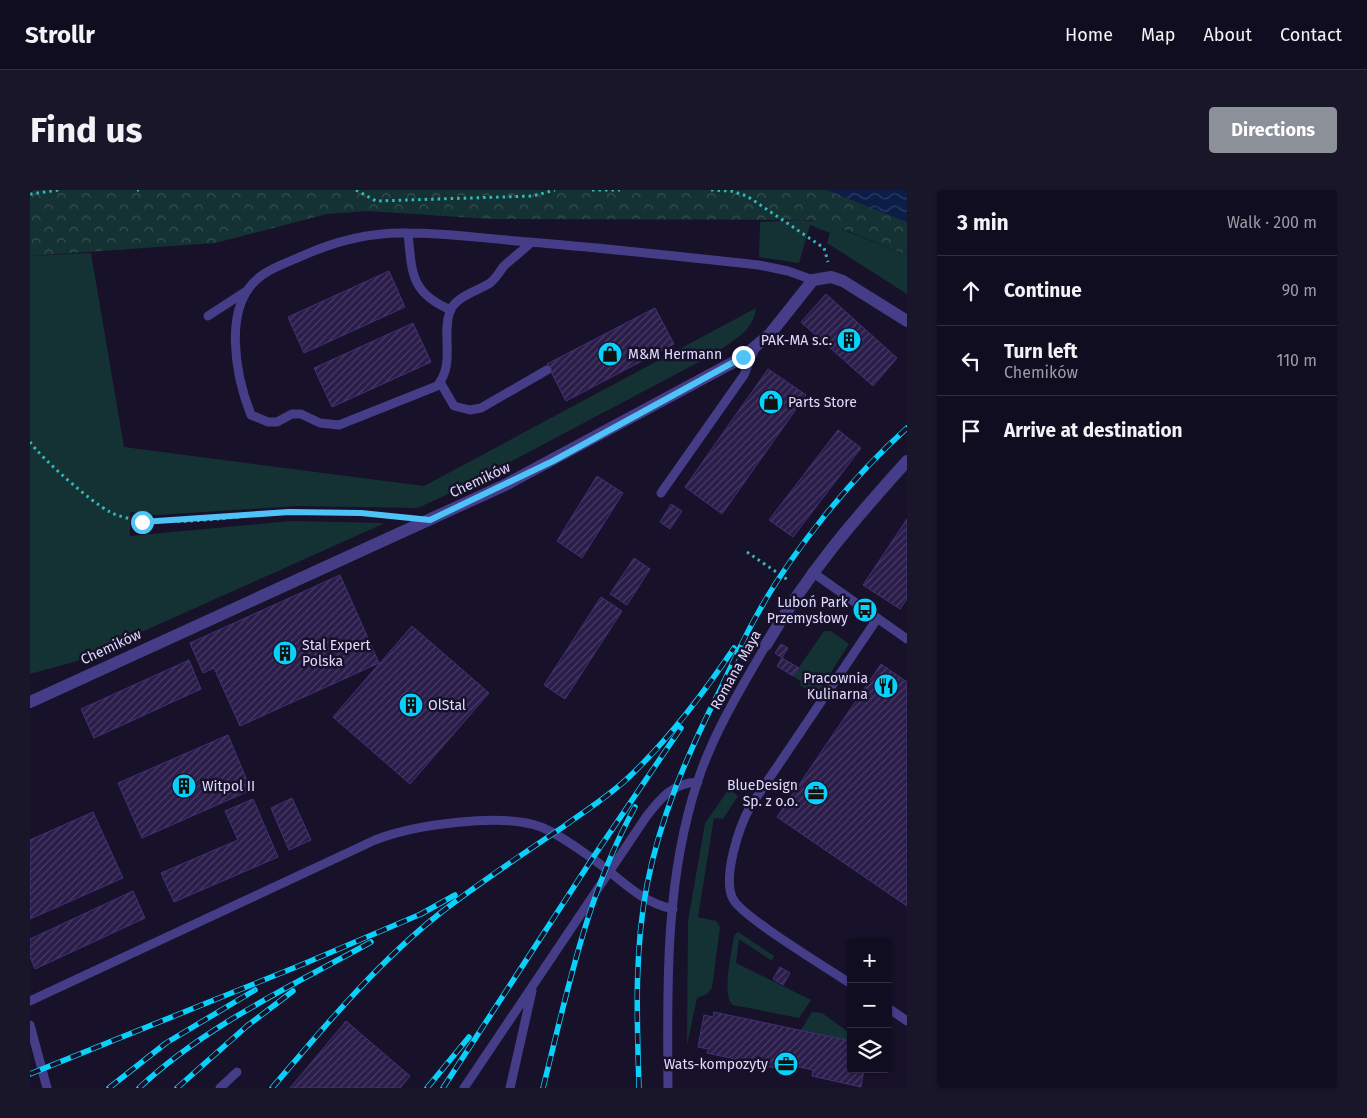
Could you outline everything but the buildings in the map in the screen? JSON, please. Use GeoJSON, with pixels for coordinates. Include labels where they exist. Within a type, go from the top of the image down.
{"type":"FeatureCollection","features":[{"type":"Feature","properties":{"kind":"street"},"geometry":{"type":"LineString","coordinates":[[813,280],[832,277],[856,287],[907,321]]}},
{"type":"Feature","properties":{"kind":"street","name":"Chemików"},"geometry":{"type":"LineString","coordinates":[[30,702],[505,485],[729,366],[755,348],[770,334],[813,280]]}},
{"type":"Feature","properties":{"kind":"street","name":"Romana Maya"},"geometry":{"type":"LineString","coordinates":[[766,645],[812,572],[846,528],[907,461]]}},
{"type":"Feature","properties":{"kind":"lane"},"geometry":{"type":"LineString","coordinates":[[408,233],[412,270],[418,287],[429,299],[451,310]]}},
{"type":"Feature","properties":{"kind":"lane"},"geometry":{"type":"LineString","coordinates":[[532,242],[503,267],[493,281],[461,298],[451,310],[447,321],[449,356],[444,377],[428,391],[399,400],[347,423],[320,423],[301,414],[292,414],[276,422],[259,420],[251,415],[242,394],[234,354],[238,318],[243,299],[261,276],[328,245],[370,236],[408,233],[532,242],[759,265],[788,271],[813,280]]}},
{"type":"Feature","properties":{"kind":"lane"},"geometry":{"type":"LineString","coordinates":[[208,316],[252,287]]}},
{"type":"Feature","properties":{"kind":"lane"},"geometry":{"type":"LineString","coordinates":[[662,493],[744,375],[755,348]]}},
{"type":"Feature","properties":{"kind":"lane"},"geometry":{"type":"LineString","coordinates":[[440,382],[454,406],[463,409],[479,409],[547,370]]}},
{"type":"Feature","properties":{"kind":"lane"},"geometry":{"type":"LineString","coordinates":[[812,572],[907,639]]}},
{"type":"Feature","properties":{"kind":"lane"},"geometry":{"type":"LineString","coordinates":[[756,798],[877,619]]}},
{"type":"Feature","properties":{"kind":"lane","name":"Romana Maya"},"geometry":{"type":"LineString","coordinates":[[668,1088],[667,982],[670,931],[685,835],[698,782],[722,726],[766,645]]}},
{"type":"Feature","properties":{"kind":"lane"},"geometry":{"type":"LineString","coordinates":[[464,1088],[646,817],[667,792],[682,784],[698,782]]}},
{"type":"Feature","properties":{"kind":"lane"},"geometry":{"type":"LineString","coordinates":[[750,807],[736,843],[730,887],[733,898],[750,916],[850,983]]}},
{"type":"Feature","properties":{"kind":"lane"},"geometry":{"type":"LineString","coordinates":[[30,1001],[375,840],[416,827],[499,821],[529,823],[554,833],[608,871],[639,897],[660,907],[672,909]]}},
{"type":"Feature","properties":{"kind":"lane"},"geometry":{"type":"LineString","coordinates":[[510,1088],[533,986]]}},
{"type":"Feature","properties":{"kind":"lane"},"geometry":{"type":"LineString","coordinates":[[892,1011],[907,1021]]}},
{"type":"Feature","properties":{"kind":"lane"},"geometry":{"type":"LineString","coordinates":[[30,1025],[47,1088]]}},
{"type":"Feature","properties":{"kind":"lane"},"geometry":{"type":"LineString","coordinates":[[220,1088],[237,1072]]}},
{"type":"Feature","properties":{"kind":"path"},"geometry":{"type":"LineString","coordinates":[[30,194],[59,190]]}},
{"type":"Feature","properties":{"kind":"path"},"geometry":{"type":"LineString","coordinates":[[356,190],[376,201],[533,196],[556,190]]}},
{"type":"Feature","properties":{"kind":"path"},"geometry":{"type":"LineString","coordinates":[[592,190],[620,190]]}},
{"type":"Feature","properties":{"kind":"path"},"geometry":{"type":"LineString","coordinates":[[711,190],[731,191],[747,196],[796,227],[824,248],[832,277]]}},
{"type":"Feature","properties":{"kind":"path"},"geometry":{"type":"LineString","coordinates":[[30,442],[76,487],[111,513],[142,522],[289,512],[361,513],[400,517]]}},
{"type":"Feature","properties":{"kind":"path"},"geometry":{"type":"LineString","coordinates":[[747,552],[789,580]]}},
{"type":"Feature","properties":{"kind":"green space"},"geometry":{"type":"Polygon","coordinates":[[[30,190],[827,190],[907,222],[907,255],[848,231],[810,220],[489,219],[368,211],[327,214],[215,243],[30,256],[30,190]]]}},
{"type":"Feature","properties":{"kind":"green space"},"geometry":{"type":"Polygon","coordinates":[[[801,220],[823,222],[907,255],[907,294],[827,243],[830,233],[810,225],[799,263],[759,257],[760,222],[801,220]]]}},
{"type":"Feature","properties":{"kind":"green space"},"geometry":{"type":"Polygon","coordinates":[[[91,253],[124,447],[424,486],[756,308],[747,329],[716,353],[457,490],[418,508],[296,506],[158,515],[130,512],[130,536],[291,521],[385,523],[77,661],[30,674],[30,256],[91,253]]]}},
{"type":"Feature","properties":{"kind":"green space"},"geometry":{"type":"Polygon","coordinates":[[[824,631],[831,631],[849,644],[816,696],[800,685],[801,682],[793,676],[824,631]]]}},
{"type":"Feature","properties":{"kind":"green space"},"geometry":{"type":"Polygon","coordinates":[[[729,789],[738,796],[723,819],[714,818],[698,917],[716,921],[720,927],[712,988],[707,994],[697,998],[687,1045],[688,921],[705,823],[729,789]]]}},
{"type":"Feature","properties":{"kind":"green space"},"geometry":{"type":"Polygon","coordinates":[[[738,932],[774,956],[772,961],[739,939],[736,963],[811,1000],[799,1018],[733,1005],[728,993],[728,983],[734,936],[738,932]]]}},
{"type":"Feature","properties":{"kind":"green space"},"geometry":{"type":"Polygon","coordinates":[[[812,1012],[822,1013],[847,1031],[847,1040],[801,1030],[812,1012]]]}},
{"type":"Feature","properties":{"kind":"water"},"geometry":{"type":"Polygon","coordinates":[[[827,190],[907,190],[907,222],[827,190]]]}},
{"type":"Feature","properties":{"kind":"railway"},"geometry":{"type":"LineString","coordinates":[[639,1088],[637,986],[643,910],[659,835],[685,764],[747,633],[772,589],[825,515],[866,468],[907,428]]}},
{"type":"Feature","properties":{"kind":"railway"},"geometry":{"type":"LineString","coordinates":[[272,1088],[351,997],[416,933],[469,891],[597,803],[629,777],[685,716],[734,648]]}},
{"type":"Feature","properties":{"kind":"railway"},"geometry":{"type":"LineString","coordinates":[[443,1088],[592,859],[681,728]]}},
{"type":"Feature","properties":{"kind":"railway"},"geometry":{"type":"LineString","coordinates":[[543,1088],[570,980],[591,909],[618,840],[635,807]]}},
{"type":"Feature","properties":{"kind":"railway"},"geometry":{"type":"LineString","coordinates":[[30,1074],[301,965],[421,914],[455,895]]}},
{"type":"Feature","properties":{"kind":"railway"},"geometry":{"type":"LineString","coordinates":[[139,1088],[165,1065],[221,1026],[250,1008],[371,942]]}},
{"type":"Feature","properties":{"kind":"railway"},"geometry":{"type":"LineString","coordinates":[[109,1088],[166,1043],[255,990]]}},
{"type":"Feature","properties":{"kind":"railway"},"geometry":{"type":"LineString","coordinates":[[177,1088],[247,1026],[293,991]]}},
{"type":"Feature","properties":{"kind":"railway"},"geometry":{"type":"LineString","coordinates":[[427,1088],[469,1037]]}},
{"type":"Feature","properties":{"kind":"place","name":"PAK-MA s.c."},"geometry":{"type":"Point","coordinates":[849,340]}},
{"type":"Feature","properties":{"kind":"place","name":"M&M Hermann"},"geometry":{"type":"Point","coordinates":[610,354]}},
{"type":"Feature","properties":{"kind":"place","name":"Parts Store"},"geometry":{"type":"Point","coordinates":[771,402]}},
{"type":"Feature","properties":{"kind":"place","name":"Luboń Park Przemysłowy"},"geometry":{"type":"Point","coordinates":[865,610]}},
{"type":"Feature","properties":{"kind":"place","name":"Stal Expert Polska"},"geometry":{"type":"Point","coordinates":[285,653]}},
{"type":"Feature","properties":{"kind":"place","name":"Pracownia Kulinarna"},"geometry":{"type":"Point","coordinates":[886,686]}},
{"type":"Feature","properties":{"kind":"place","name":"OlStal"},"geometry":{"type":"Point","coordinates":[411,705]}},
{"type":"Feature","properties":{"kind":"place","name":"Witpol II"},"geometry":{"type":"Point","coordinates":[184,786]}},
{"type":"Feature","properties":{"kind":"place","name":"BlueDesign Sp. z o.o."},"geometry":{"type":"Point","coordinates":[816,793]}},
{"type":"Feature","properties":{"kind":"place","name":"Wats-kompozyty"},"geometry":{"type":"Point","coordinates":[786,1064]}},
{"type":"Feature","properties":{"kind":"route"},"geometry":{"type":"LineString","coordinates":[[142,522],[289,512],[361,513],[430,520],[553,461],[743,357]]}}]}
